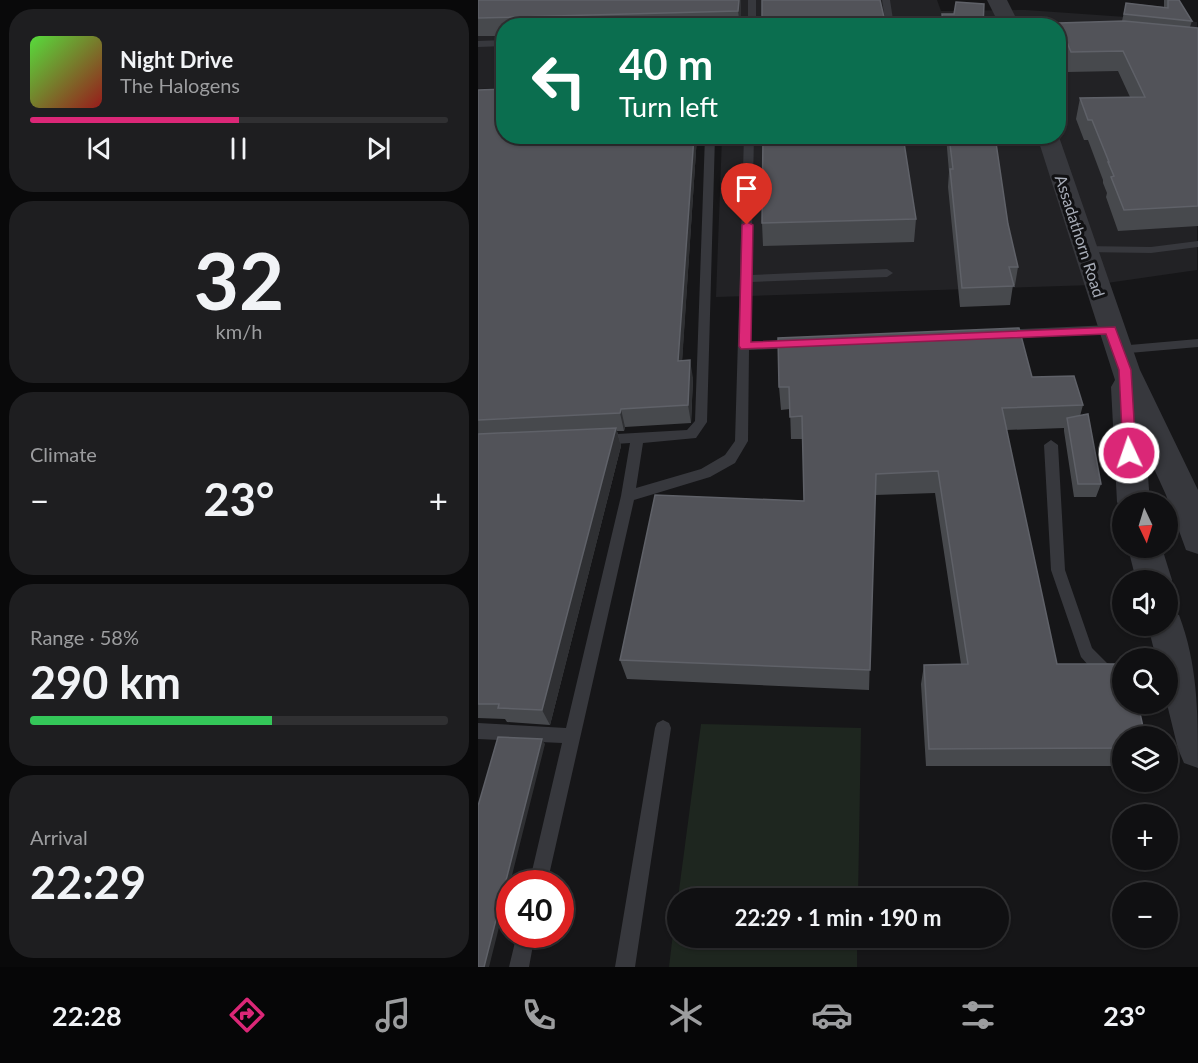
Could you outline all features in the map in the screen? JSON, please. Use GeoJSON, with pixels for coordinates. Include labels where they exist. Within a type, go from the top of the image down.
{"type":"FeatureCollection","features":[{"type":"Feature","properties":{"kind":"street"},"geometry":{"type":"LineString","coordinates":[[997,0],[1006,18]]}},
{"type":"Feature","properties":{"kind":"street","name":"Assadathorn Road"},"geometry":{"type":"LineString","coordinates":[[1051,144],[1118,350],[1183,495],[1198,540]]}},
{"type":"Feature","properties":{"kind":"street","name":"Assadathorn Road"},"geometry":{"type":"LineString","coordinates":[[1118,350],[1133,492]]}},
{"type":"Feature","properties":{"kind":"street"},"geometry":{"type":"LineString","coordinates":[[1169,636],[1181,674],[1198,749]]}},
{"type":"Feature","properties":{"kind":"lane"},"geometry":{"type":"LineString","coordinates":[[752,0],[752,18]]}},
{"type":"Feature","properties":{"kind":"lane"},"geometry":{"type":"LineString","coordinates":[[886,0],[889,18]]}},
{"type":"Feature","properties":{"kind":"lane"},"geometry":{"type":"LineString","coordinates":[[478,44],[496,44]]}},
{"type":"Feature","properties":{"kind":"lane"},"geometry":{"type":"LineString","coordinates":[[581,441],[691,435],[701,422],[710,144]]}},
{"type":"Feature","properties":{"kind":"lane"},"geometry":{"type":"LineString","coordinates":[[628,496],[705,473],[730,459],[741,441],[749,144]]}},
{"type":"Feature","properties":{"kind":"lane"},"geometry":{"type":"LineString","coordinates":[[1084,249],[1151,250],[1198,244]]}},
{"type":"Feature","properties":{"kind":"lane"},"geometry":{"type":"LineString","coordinates":[[746,279],[887,273]]}},
{"type":"Feature","properties":{"kind":"lane"},"geometry":{"type":"LineString","coordinates":[[993,335],[1118,350],[1198,343]]}},
{"type":"Feature","properties":{"kind":"lane"},"geometry":{"type":"LineString","coordinates":[[745,346],[805,343]]}},
{"type":"Feature","properties":{"kind":"lane"},"geometry":{"type":"LineString","coordinates":[[541,870],[628,496],[637,438]]}},
{"type":"Feature","properties":{"kind":"lane"},"geometry":{"type":"LineString","coordinates":[[1051,445],[1058,570],[1086,652],[1102,669],[1112,672]]}},
{"type":"Feature","properties":{"kind":"lane"},"geometry":{"type":"LineString","coordinates":[[625,967],[662,728]]}},
{"type":"Feature","properties":{"kind":"lane"},"geometry":{"type":"LineString","coordinates":[[478,731],[571,736]]}},
{"type":"Feature","properties":{"kind":"lane"},"geometry":{"type":"LineString","coordinates":[[519,967],[523,948]]}},
{"type":"Feature","properties":{"kind":"shaded area"},"geometry":{"type":"Polygon","coordinates":[[[478,0],[937,0],[941,11],[1026,10],[1197,22],[1197,270],[1093,285],[716,297],[722,144],[1066,144],[1066,18],[496,18],[496,88],[478,89],[478,0]]]}},
{"type":"Feature","properties":{"kind":"shaded area"},"geometry":{"type":"Polygon","coordinates":[[[701,724],[861,728],[858,888],[679,888],[701,724]]]}},
{"type":"Feature","properties":{"kind":"shaded area"},"geometry":{"type":"Polygon","coordinates":[[[671,948],[857,948],[857,967],[669,967],[671,948]]]}},
{"type":"Feature","properties":{"kind":"building"},"geometry":{"type":"Polygon","coordinates":[[[478,0],[739,0],[738,11],[478,18],[478,0]]]}},
{"type":"Feature","properties":{"kind":"building"},"geometry":{"type":"Polygon","coordinates":[[[762,0],[880,0],[884,18],[762,18],[762,0]]]}},
{"type":"Feature","properties":{"kind":"building"},"geometry":{"type":"Polygon","coordinates":[[[1168,0],[1179,0],[1192,21],[1124,14],[1126,3],[1168,8],[1168,0]]]}},
{"type":"Feature","properties":{"kind":"building"},"geometry":{"type":"Polygon","coordinates":[[[956,2],[984,4],[983,18],[942,18],[942,14],[954,14],[956,2]]]}},
{"type":"Feature","properties":{"kind":"building"},"geometry":{"type":"Polygon","coordinates":[[[1124,21],[1198,28],[1198,206],[1124,210],[1111,177],[1114,176],[1109,162],[1092,120],[1088,120],[1080,98],[1145,97],[1123,51],[1071,52],[1066,40],[1066,23],[1124,21]]]}},
{"type":"Feature","properties":{"kind":"building"},"geometry":{"type":"Polygon","coordinates":[[[496,89],[496,144],[693,144],[678,361],[690,360],[688,405],[621,409],[620,413],[478,420],[478,90],[496,89]]]}},
{"type":"Feature","properties":{"kind":"building"},"geometry":{"type":"Polygon","coordinates":[[[763,144],[904,144],[916,219],[762,223],[763,144]]]}},
{"type":"Feature","properties":{"kind":"building"},"geometry":{"type":"Polygon","coordinates":[[[950,144],[996,144],[1008,224],[1018,267],[1009,267],[1014,286],[962,288],[950,169],[953,169],[950,144]]]}},
{"type":"Feature","properties":{"kind":"building"},"geometry":{"type":"Polygon","coordinates":[[[1019,328],[1032,377],[1074,376],[1083,405],[1002,408],[1057,664],[1112,664],[1112,714],[1140,714],[1143,726],[1112,726],[1112,748],[929,749],[924,665],[968,664],[938,471],[876,474],[870,670],[620,660],[655,495],[804,501],[802,416],[790,417],[789,387],[779,387],[778,338],[1019,328]]]}},
{"type":"Feature","properties":{"kind":"building"},"geometry":{"type":"Polygon","coordinates":[[[1088,414],[1101,484],[1078,484],[1067,418],[1088,414]]]}},
{"type":"Feature","properties":{"kind":"building"},"geometry":{"type":"Polygon","coordinates":[[[616,428],[542,710],[498,708],[499,704],[478,704],[478,434],[616,428]]]}},
{"type":"Feature","properties":{"kind":"building"},"geometry":{"type":"Polygon","coordinates":[[[498,737],[542,739],[509,870],[496,870],[496,920],[484,967],[478,967],[478,806],[498,737]]]}},
{"type":"Feature","properties":{"kind":"route"},"geometry":{"type":"LineString","coordinates":[[747,225],[745,346],[1111,329],[1125,370],[1129,453]]}}]}
